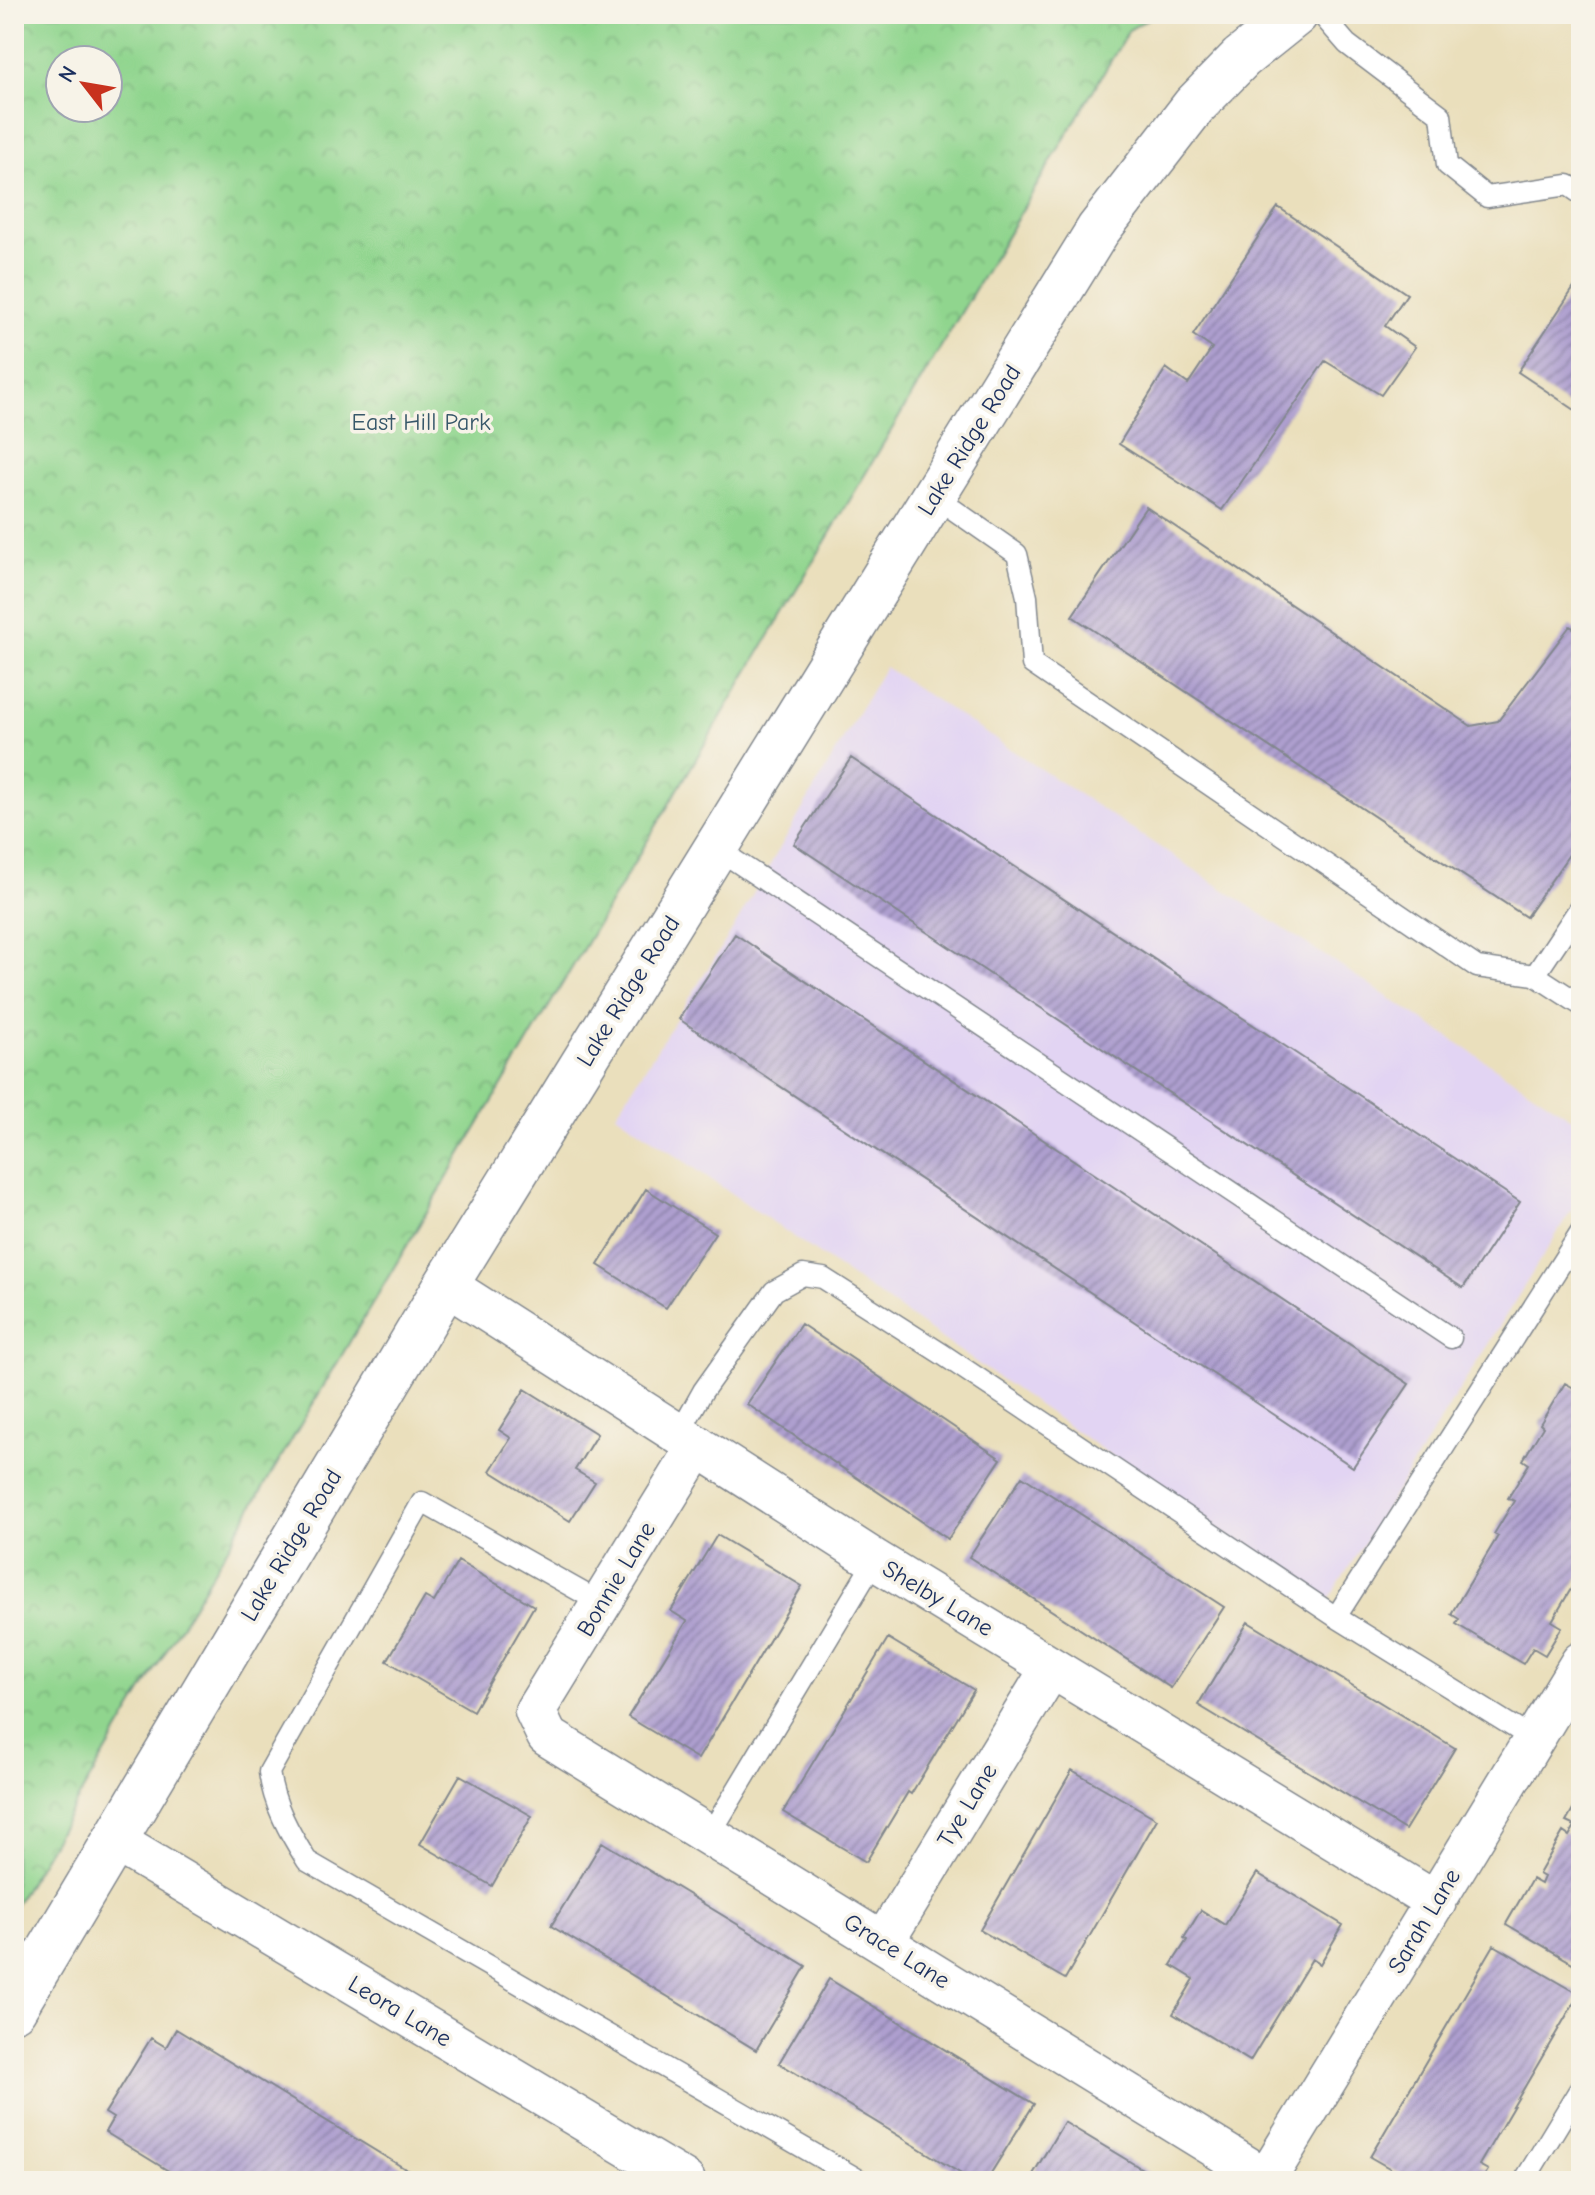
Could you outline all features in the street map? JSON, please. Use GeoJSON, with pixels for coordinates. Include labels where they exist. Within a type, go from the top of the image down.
{"type":"FeatureCollection","features":[{"type":"Feature","properties":{"kind":"street","name":"Lake Ridge Road"},"geometry":{"type":"LineString","coordinates":[[14,2009],[446,1285],[1098,230],[1194,106],[1241,58],[1296,14]]}},
{"type":"Feature","properties":{"kind":"street","name":"Shelby Lane"},"geometry":{"type":"LineString","coordinates":[[446,1285],[875,1560],[1436,1902]]}},
{"type":"Feature","properties":{"kind":"street","name":"Bonnie Lane"},"geometry":{"type":"LineString","coordinates":[[535,1711],[601,1603],[688,1440]]}},
{"type":"Feature","properties":{"kind":"street","name":"Sarah Lane"},"geometry":{"type":"LineString","coordinates":[[1268,2180],[1581,1662]]}},
{"type":"Feature","properties":{"kind":"street","name":"Tye Lane"},"geometry":{"type":"LineString","coordinates":[[883,1943],[1051,1668]]}},
{"type":"Feature","properties":{"kind":"street","name":"Grace Lane"},"geometry":{"type":"LineString","coordinates":[[535,1711],[547,1736],[1268,2180]]}},
{"type":"Feature","properties":{"kind":"street","name":"Leora Lane"},"geometry":{"type":"LineString","coordinates":[[115,1841],[685,2181]]}},
{"type":"Feature","properties":{"kind":"lane"},"geometry":{"type":"LineString","coordinates":[[1321,14],[1357,53],[1441,115],[1447,165],[1487,197],[1568,185],[1581,194]]}},
{"type":"Feature","properties":{"kind":"lane"},"geometry":{"type":"LineString","coordinates":[[934,496],[1017,554],[1027,597],[1032,664],[1477,967],[1535,975],[1581,1005]]}},
{"type":"Feature","properties":{"kind":"lane"},"geometry":{"type":"LineString","coordinates":[[716,848],[1451,1338]]}},
{"type":"Feature","properties":{"kind":"lane"},"geometry":{"type":"LineString","coordinates":[[1535,975],[1581,906]]}},
{"type":"Feature","properties":{"kind":"lane"},"geometry":{"type":"LineString","coordinates":[[1336,1617],[1581,1232]]}},
{"type":"Feature","properties":{"kind":"lane"},"geometry":{"type":"LineString","coordinates":[[688,1440],[703,1391],[774,1291],[803,1275],[823,1278],[955,1362],[1336,1617],[1533,1739]]}},
{"type":"Feature","properties":{"kind":"lane"},"geometry":{"type":"LineString","coordinates":[[601,1603],[422,1502],[269,1772],[273,1797],[307,1861],[861,2181]]}},
{"type":"Feature","properties":{"kind":"lane"},"geometry":{"type":"LineString","coordinates":[[709,1836],[875,1560]]}},
{"type":"Feature","properties":{"kind":"lane"},"geometry":{"type":"LineString","coordinates":[[1524,2181],[1581,2087]]}},
{"type":"Feature","properties":{"kind":"shaded area"},"geometry":{"type":"Polygon","coordinates":[[[885,667],[1581,1124],[1581,1195],[1326,1604],[616,1114],[730,934],[885,667]]]}},
{"type":"Feature","properties":{"kind":"green space","name":"East Hill Park"},"geometry":{"type":"Polygon","coordinates":[[[14,14],[1156,14],[1129,30],[14,1907],[14,14]]]}},
{"type":"Feature","properties":{"kind":"building"},"geometry":{"type":"Polygon","coordinates":[[[1278,207],[1407,294],[1385,326],[1415,347],[1381,395],[1325,361],[1222,510],[1119,444],[1166,368],[1188,384],[1212,348],[1193,335],[1278,207]]]}},
{"type":"Feature","properties":{"kind":"building"},"geometry":{"type":"Polygon","coordinates":[[[1581,277],[1581,414],[1518,372],[1581,277]]]}},
{"type":"Feature","properties":{"kind":"building"},"geometry":{"type":"Polygon","coordinates":[[[1146,507],[1471,726],[1498,721],[1570,626],[1581,633],[1581,837],[1526,917],[1072,616],[1146,507]]]}},
{"type":"Feature","properties":{"kind":"building"},"geometry":{"type":"Polygon","coordinates":[[[851,758],[1520,1202],[1463,1288],[794,844],[851,758]]]}},
{"type":"Feature","properties":{"kind":"building"},"geometry":{"type":"Polygon","coordinates":[[[735,934],[1409,1384],[1353,1467],[679,1019],[735,934]]]}},
{"type":"Feature","properties":{"kind":"building"},"geometry":{"type":"Polygon","coordinates":[[[646,1189],[715,1233],[666,1308],[598,1265],[646,1189]]]}},
{"type":"Feature","properties":{"kind":"building"},"geometry":{"type":"Polygon","coordinates":[[[801,1324],[1001,1459],[948,1539],[747,1404],[801,1324]]]}},
{"type":"Feature","properties":{"kind":"building"},"geometry":{"type":"Polygon","coordinates":[[[1565,1383],[1581,1392],[1581,1572],[1552,1621],[1562,1627],[1545,1655],[1533,1648],[1523,1664],[1456,1624],[1459,1619],[1451,1614],[1498,1536],[1494,1534],[1514,1501],[1508,1498],[1529,1464],[1523,1460],[1565,1383]]]}},
{"type":"Feature","properties":{"kind":"building"},"geometry":{"type":"Polygon","coordinates":[[[525,1389],[597,1434],[575,1470],[595,1482],[570,1521],[490,1471],[511,1438],[499,1430],[525,1389]]]}},
{"type":"Feature","properties":{"kind":"building"},"geometry":{"type":"Polygon","coordinates":[[[1022,1476],[1224,1607],[1171,1688],[969,1557],[1022,1476]]]}},
{"type":"Feature","properties":{"kind":"building"},"geometry":{"type":"Polygon","coordinates":[[[717,1535],[802,1586],[698,1759],[628,1717],[687,1621],[671,1611],[717,1535]]]}},
{"type":"Feature","properties":{"kind":"building"},"geometry":{"type":"Polygon","coordinates":[[[458,1561],[534,1606],[473,1711],[387,1661],[425,1597],[434,1602],[458,1561]]]}},
{"type":"Feature","properties":{"kind":"building"},"geometry":{"type":"Polygon","coordinates":[[[1248,1622],[1455,1748],[1405,1830],[1198,1705],[1248,1622]]]}},
{"type":"Feature","properties":{"kind":"building"},"geometry":{"type":"Polygon","coordinates":[[[888,1638],[974,1690],[866,1862],[783,1812],[888,1638]]]}},
{"type":"Feature","properties":{"kind":"building"},"geometry":{"type":"Polygon","coordinates":[[[1072,1770],[1157,1819],[1065,1979],[980,1930],[1072,1770]]]}},
{"type":"Feature","properties":{"kind":"building"},"geometry":{"type":"Polygon","coordinates":[[[460,1775],[532,1816],[492,1886],[420,1844],[460,1775]]]}},
{"type":"Feature","properties":{"kind":"building"},"geometry":{"type":"Polygon","coordinates":[[[1581,1796],[1581,1968],[1506,1924],[1532,1879],[1541,1884],[1544,1877],[1539,1874],[1563,1832],[1569,1836],[1575,1826],[1566,1822],[1581,1796]]]}},
{"type":"Feature","properties":{"kind":"building"},"geometry":{"type":"Polygon","coordinates":[[[602,1842],[806,1966],[756,2050],[551,1926],[602,1842]]]}},
{"type":"Feature","properties":{"kind":"building"},"geometry":{"type":"Polygon","coordinates":[[[1257,1873],[1343,1925],[1320,1964],[1312,1959],[1250,2061],[1173,2014],[1194,1979],[1171,1965],[1201,1910],[1225,1925],[1257,1873]]]}},
{"type":"Feature","properties":{"kind":"building"},"geometry":{"type":"Polygon","coordinates":[[[1494,1945],[1579,1994],[1479,2165],[1488,2170],[1481,2181],[1412,2181],[1370,2157],[1494,1945]]]}},
{"type":"Feature","properties":{"kind":"building"},"geometry":{"type":"Polygon","coordinates":[[[829,1979],[1034,2104],[986,2181],[973,2181],[779,2063],[829,1979]]]}},
{"type":"Feature","properties":{"kind":"building"},"geometry":{"type":"Polygon","coordinates":[[[176,2029],[425,2181],[185,2181],[105,2132],[113,2118],[105,2113],[151,2038],[166,2047],[176,2029]]]}},
{"type":"Feature","properties":{"kind":"building"},"geometry":{"type":"Polygon","coordinates":[[[1064,2122],[1162,2181],[1029,2181],[1064,2122]]]}}]}
